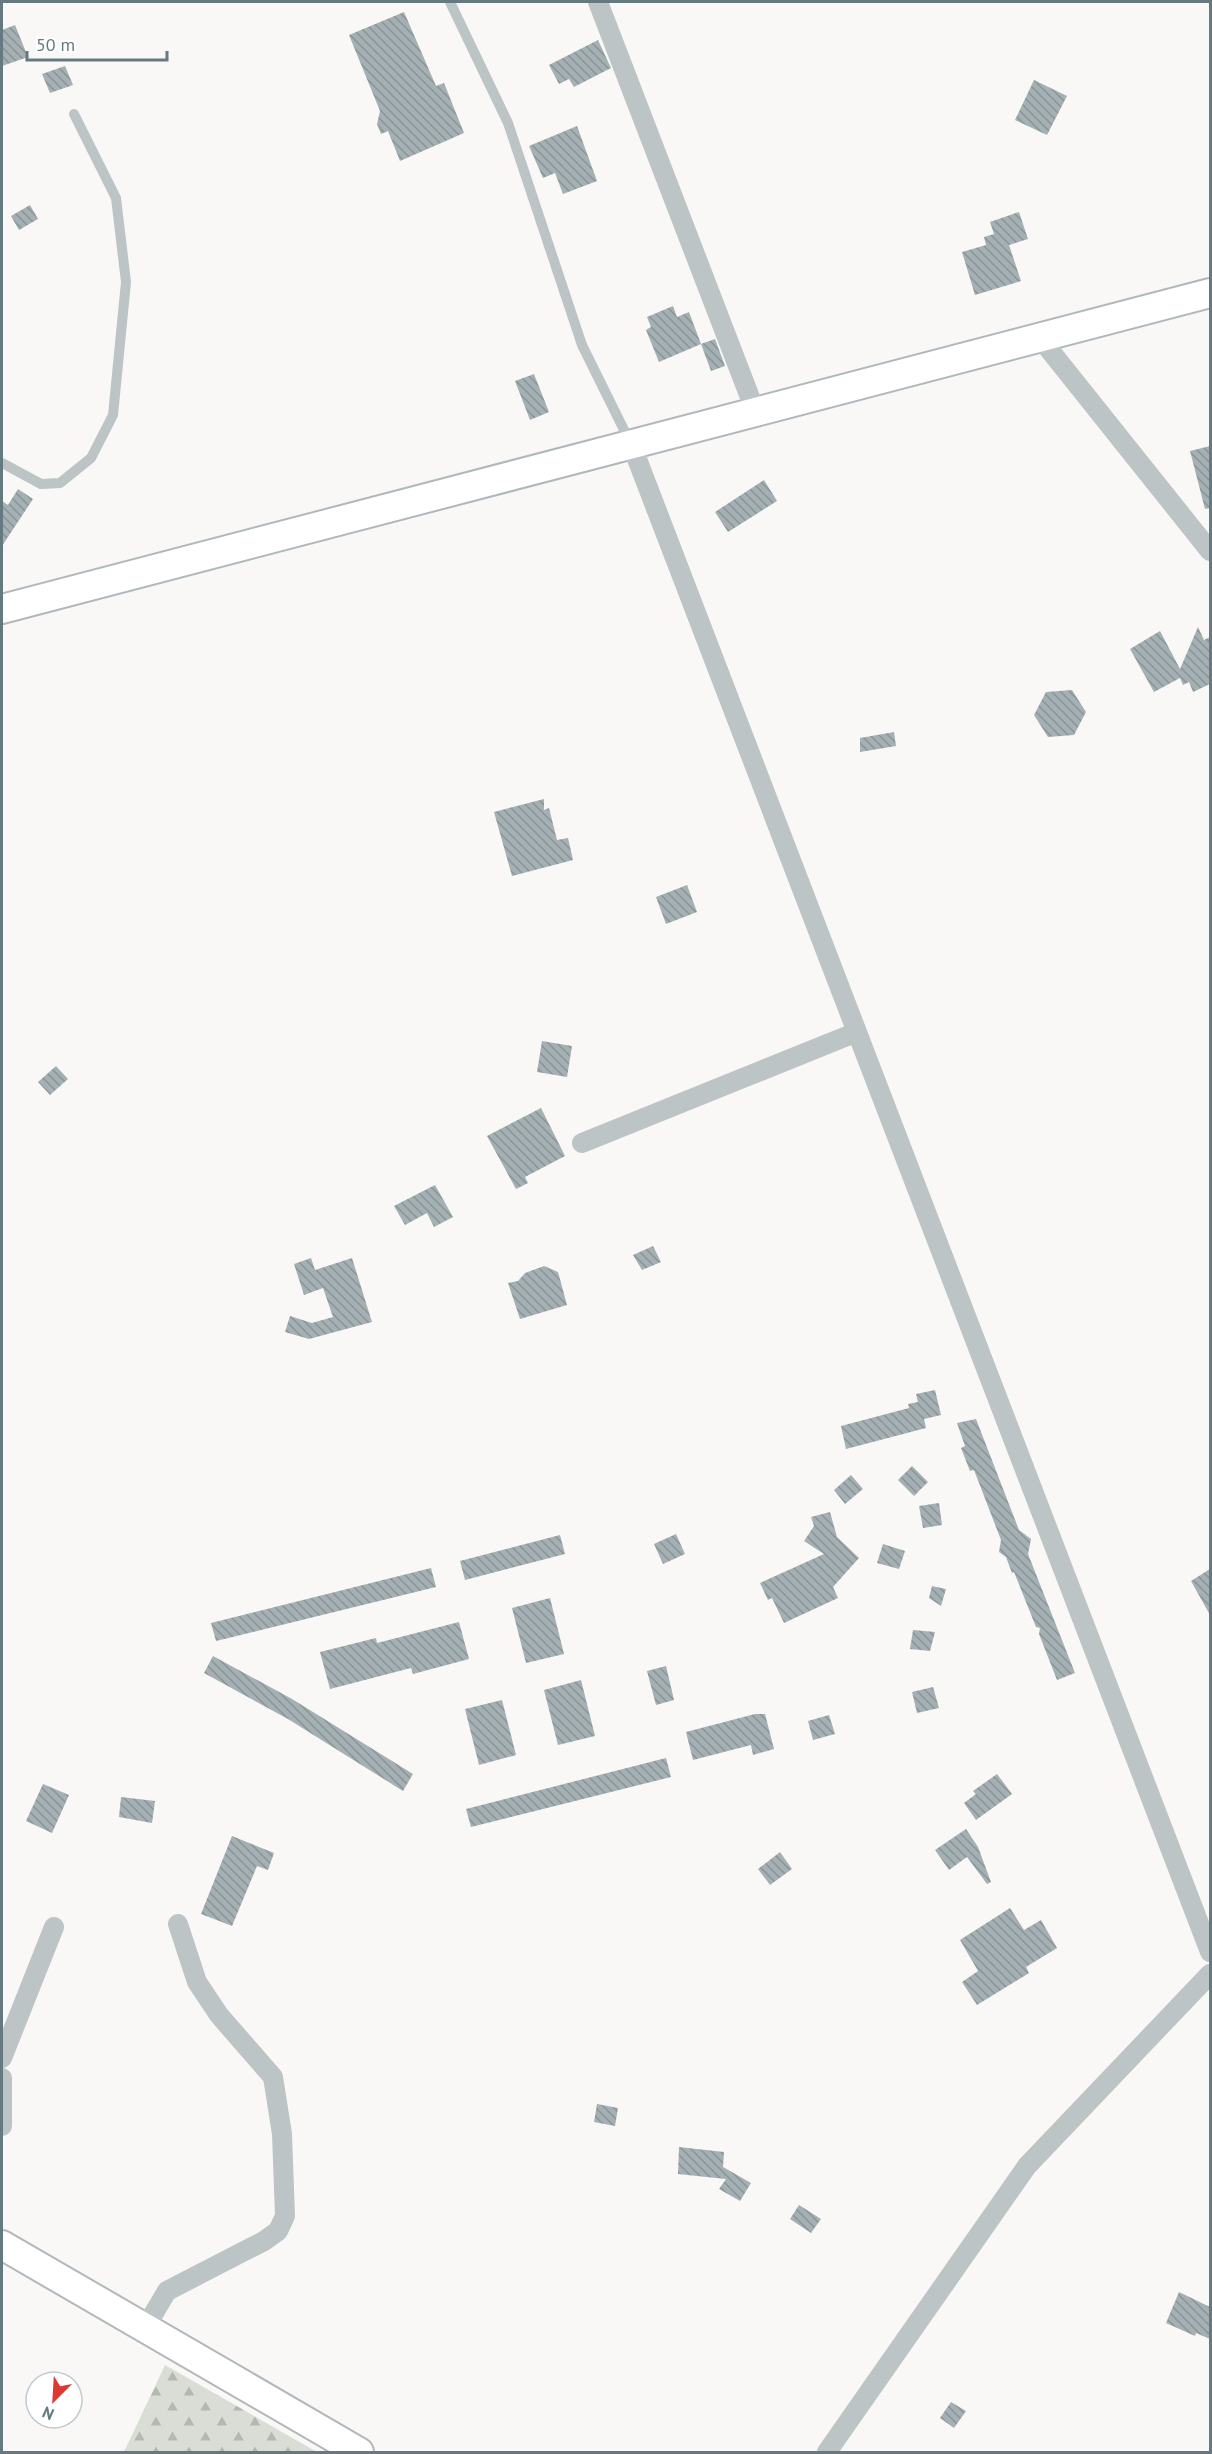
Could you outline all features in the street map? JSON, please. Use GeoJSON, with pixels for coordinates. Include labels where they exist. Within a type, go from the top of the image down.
{"type":"FeatureCollection","features":[{"type":"Feature","properties":{"kind":"street"},"geometry":{"type":"LineString","coordinates":[[598,2],[756,413]]}},
{"type":"Feature","properties":{"kind":"street"},"geometry":{"type":"LineString","coordinates":[[2,609],[1210,293]]}},
{"type":"Feature","properties":{"kind":"street"},"geometry":{"type":"LineString","coordinates":[[1040,338],[1210,551]]}},
{"type":"Feature","properties":{"kind":"street"},"geometry":{"type":"LineString","coordinates":[[632,446],[1210,1952]]}},
{"type":"Feature","properties":{"kind":"street"},"geometry":{"type":"LineString","coordinates":[[582,1143],[857,1032]]}},
{"type":"Feature","properties":{"kind":"street"},"geometry":{"type":"LineString","coordinates":[[145,2328],[158,2302],[167,2291],[264,2241],[278,2231],[285,2216],[282,2134],[273,2077],[219,2015],[197,1982],[178,1924]]}},
{"type":"Feature","properties":{"kind":"street"},"geometry":{"type":"LineString","coordinates":[[2,2058],[54,1927]]}},
{"type":"Feature","properties":{"kind":"street"},"geometry":{"type":"LineString","coordinates":[[827,2452],[1027,2166],[1210,1974]]}},
{"type":"Feature","properties":{"kind":"street"},"geometry":{"type":"LineString","coordinates":[[2,2078],[2,2126]]}},
{"type":"Feature","properties":{"kind":"street"},"geometry":{"type":"LineString","coordinates":[[2,2245],[358,2452]]}},
{"type":"Feature","properties":{"kind":"lane"},"geometry":{"type":"LineString","coordinates":[[450,2],[508,123],[582,345],[632,446]]}},
{"type":"Feature","properties":{"kind":"lane"},"geometry":{"type":"LineString","coordinates":[[2,464],[41,484],[60,483],[91,458],[112,414],[126,282],[116,198],[74,114]]}},
{"type":"Feature","properties":{"kind":"green space"},"geometry":{"type":"Polygon","coordinates":[[[165,2365],[317,2452],[124,2452],[165,2365]]]}},
{"type":"Feature","properties":{"kind":"building"},"geometry":{"type":"Polygon","coordinates":[[[404,12],[436,86],[444,83],[464,133],[400,161],[388,131],[381,134],[377,124],[380,111],[349,35],[404,12]]]}},
{"type":"Feature","properties":{"kind":"building"},"geometry":{"type":"Polygon","coordinates":[[[15,25],[28,57],[2,66],[2,30],[15,25]]]}},
{"type":"Feature","properties":{"kind":"building"},"geometry":{"type":"Polygon","coordinates":[[[598,40],[611,68],[574,87],[569,79],[559,84],[549,65],[598,40]]]}},
{"type":"Feature","properties":{"kind":"building"},"geometry":{"type":"Polygon","coordinates":[[[65,66],[73,85],[50,93],[42,74],[65,66]]]}},
{"type":"Feature","properties":{"kind":"building"},"geometry":{"type":"Polygon","coordinates":[[[1034,80],[1067,96],[1047,135],[1015,120],[1034,80]]]}},
{"type":"Feature","properties":{"kind":"building"},"geometry":{"type":"Polygon","coordinates":[[[577,126],[597,181],[563,194],[555,173],[543,178],[529,146],[577,126]]]}},
{"type":"Feature","properties":{"kind":"building"},"geometry":{"type":"Polygon","coordinates":[[[30,205],[38,219],[19,230],[11,216],[30,205]]]}},
{"type":"Feature","properties":{"kind":"building"},"geometry":{"type":"Polygon","coordinates":[[[1019,212],[1028,239],[1009,245],[1021,281],[975,295],[962,252],[986,245],[984,237],[994,234],[990,222],[1019,212]]]}},
{"type":"Feature","properties":{"kind":"building"},"geometry":{"type":"Polygon","coordinates":[[[673,306],[677,317],[689,312],[701,344],[659,362],[646,330],[651,327],[647,317],[673,306]]]}},
{"type":"Feature","properties":{"kind":"building"},"geometry":{"type":"Polygon","coordinates":[[[715,339],[725,366],[711,371],[701,344],[715,339]]]}},
{"type":"Feature","properties":{"kind":"building"},"geometry":{"type":"Polygon","coordinates":[[[534,374],[549,412],[530,420],[515,381],[534,374]]]}},
{"type":"Feature","properties":{"kind":"building"},"geometry":{"type":"Polygon","coordinates":[[[1210,446],[1210,508],[1205,509],[1190,451],[1210,446]]]}},
{"type":"Feature","properties":{"kind":"building"},"geometry":{"type":"Polygon","coordinates":[[[764,480],[777,501],[728,532],[715,512],[764,480]]]}},
{"type":"Feature","properties":{"kind":"building"},"geometry":{"type":"Polygon","coordinates":[[[18,489],[33,499],[2,546],[2,501],[8,505],[18,489]]]}},
{"type":"Feature","properties":{"kind":"building"},"geometry":{"type":"Polygon","coordinates":[[[1198,627],[1204,640],[1210,637],[1210,684],[1193,692],[1189,682],[1183,685],[1180,678],[1154,692],[1130,649],[1160,631],[1180,669],[1198,627]]]}},
{"type":"Feature","properties":{"kind":"building"},"geometry":{"type":"Polygon","coordinates":[[[1072,690],[1086,712],[1074,735],[1048,737],[1034,715],[1046,692],[1072,690]]]}},
{"type":"Feature","properties":{"kind":"building"},"geometry":{"type":"Polygon","coordinates":[[[894,732],[896,746],[860,752],[860,738],[894,732]]]}},
{"type":"Feature","properties":{"kind":"building"},"geometry":{"type":"Polygon","coordinates":[[[544,799],[544,810],[549,808],[557,840],[568,838],[573,860],[512,876],[494,812],[544,799]]]}},
{"type":"Feature","properties":{"kind":"building"},"geometry":{"type":"Polygon","coordinates":[[[687,885],[697,912],[666,924],[656,897],[687,885]]]}},
{"type":"Feature","properties":{"kind":"building"},"geometry":{"type":"Polygon","coordinates":[[[542,1041],[572,1046],[567,1077],[537,1072],[542,1041]]]}},
{"type":"Feature","properties":{"kind":"building"},"geometry":{"type":"Polygon","coordinates":[[[56,1066],[68,1079],[50,1095],[38,1082],[56,1066]]]}},
{"type":"Feature","properties":{"kind":"building"},"geometry":{"type":"Polygon","coordinates":[[[541,1108],[565,1156],[525,1177],[528,1183],[516,1189],[487,1136],[541,1108]]]}},
{"type":"Feature","properties":{"kind":"building"},"geometry":{"type":"Polygon","coordinates":[[[435,1185],[453,1217],[434,1227],[427,1213],[405,1225],[394,1206],[435,1185]]]}},
{"type":"Feature","properties":{"kind":"building"},"geometry":{"type":"Polygon","coordinates":[[[653,1246],[661,1262],[642,1270],[633,1255],[653,1246]]]}},
{"type":"Feature","properties":{"kind":"building"},"geometry":{"type":"Polygon","coordinates":[[[311,1258],[315,1270],[352,1258],[372,1322],[309,1339],[285,1332],[290,1316],[312,1323],[333,1317],[323,1288],[304,1295],[294,1264],[311,1258]]]}},
{"type":"Feature","properties":{"kind":"building"},"geometry":{"type":"Polygon","coordinates":[[[544,1266],[558,1272],[567,1305],[520,1319],[508,1283],[518,1281],[525,1273],[544,1266]]]}},
{"type":"Feature","properties":{"kind":"building"},"geometry":{"type":"Polygon","coordinates":[[[935,1390],[941,1415],[924,1419],[926,1428],[846,1449],[841,1426],[909,1408],[908,1404],[918,1402],[916,1394],[935,1390]]]}},
{"type":"Feature","properties":{"kind":"building"},"geometry":{"type":"Polygon","coordinates":[[[976,1419],[1019,1530],[1031,1539],[1028,1554],[1075,1673],[1057,1680],[1039,1634],[1040,1628],[1036,1627],[1006,1557],[999,1552],[1001,1540],[974,1470],[970,1471],[961,1448],[965,1446],[957,1423],[976,1419]]]}},
{"type":"Feature","properties":{"kind":"building"},"geometry":{"type":"Polygon","coordinates":[[[912,1466],[928,1482],[914,1496],[898,1480],[912,1466]]]}},
{"type":"Feature","properties":{"kind":"building"},"geometry":{"type":"Polygon","coordinates":[[[851,1475],[863,1489],[845,1504],[834,1490],[851,1475]]]}},
{"type":"Feature","properties":{"kind":"building"},"geometry":{"type":"Polygon","coordinates":[[[939,1503],[942,1525],[923,1528],[919,1506],[939,1503]]]}},
{"type":"Feature","properties":{"kind":"building"},"geometry":{"type":"Polygon","coordinates":[[[830,1512],[837,1537],[859,1558],[833,1587],[838,1598],[784,1623],[772,1598],[768,1600],[760,1583],[824,1554],[804,1541],[814,1526],[811,1517],[830,1512]]]}},
{"type":"Feature","properties":{"kind":"building"},"geometry":{"type":"Polygon","coordinates":[[[676,1534],[685,1554],[663,1564],[654,1544],[676,1534]]]}},
{"type":"Feature","properties":{"kind":"building"},"geometry":{"type":"Polygon","coordinates":[[[560,1535],[565,1554],[465,1580],[460,1561],[560,1535]]]}},
{"type":"Feature","properties":{"kind":"building"},"geometry":{"type":"Polygon","coordinates":[[[883,1544],[905,1551],[899,1569],[877,1563],[883,1544]]]}},
{"type":"Feature","properties":{"kind":"building"},"geometry":{"type":"Polygon","coordinates":[[[431,1568],[436,1587],[216,1641],[211,1623],[431,1568]]]}},
{"type":"Feature","properties":{"kind":"building"},"geometry":{"type":"Polygon","coordinates":[[[1210,1569],[1210,1615],[1191,1581],[1210,1569]]]}},
{"type":"Feature","properties":{"kind":"building"},"geometry":{"type":"Polygon","coordinates":[[[932,1586],[946,1589],[941,1606],[929,1598],[932,1586]]]}},
{"type":"Feature","properties":{"kind":"building"},"geometry":{"type":"Polygon","coordinates":[[[550,1598],[564,1654],[526,1663],[512,1608],[550,1598]]]}},
{"type":"Feature","properties":{"kind":"building"},"geometry":{"type":"Polygon","coordinates":[[[459,1622],[469,1659],[413,1674],[411,1668],[330,1689],[320,1652],[376,1638],[377,1643],[459,1622]]]}},
{"type":"Feature","properties":{"kind":"building"},"geometry":{"type":"Polygon","coordinates":[[[913,1630],[935,1632],[930,1651],[910,1649],[913,1630]]]}},
{"type":"Feature","properties":{"kind":"building"},"geometry":{"type":"Polygon","coordinates":[[[213,1656],[292,1699],[413,1774],[403,1791],[288,1719],[204,1673],[213,1656]]]}},
{"type":"Feature","properties":{"kind":"building"},"geometry":{"type":"Polygon","coordinates":[[[666,1666],[674,1700],[656,1705],[647,1671],[666,1666]]]}},
{"type":"Feature","properties":{"kind":"building"},"geometry":{"type":"Polygon","coordinates":[[[581,1680],[595,1736],[558,1745],[544,1690],[581,1680]]]}},
{"type":"Feature","properties":{"kind":"building"},"geometry":{"type":"Polygon","coordinates":[[[933,1687],[939,1708],[917,1713],[912,1692],[933,1687]]]}},
{"type":"Feature","properties":{"kind":"building"},"geometry":{"type":"Polygon","coordinates":[[[502,1700],[516,1755],[479,1765],[465,1709],[502,1700]]]}},
{"type":"Feature","properties":{"kind":"building"},"geometry":{"type":"Polygon","coordinates":[[[755,1714],[765,1714],[774,1749],[753,1755],[751,1745],[693,1760],[686,1732],[755,1714]]]}},
{"type":"Feature","properties":{"kind":"building"},"geometry":{"type":"Polygon","coordinates":[[[829,1715],[835,1734],[813,1740],[808,1721],[829,1715]]]}},
{"type":"Feature","properties":{"kind":"building"},"geometry":{"type":"Polygon","coordinates":[[[666,1758],[671,1777],[471,1827],[466,1809],[666,1758]]]}},
{"type":"Feature","properties":{"kind":"building"},"geometry":{"type":"Polygon","coordinates":[[[997,1774],[1012,1794],[976,1820],[964,1803],[976,1794],[973,1791],[997,1774]]]}},
{"type":"Feature","properties":{"kind":"building"},"geometry":{"type":"Polygon","coordinates":[[[43,1784],[69,1795],[52,1833],[26,1821],[43,1784]]]}},
{"type":"Feature","properties":{"kind":"building"},"geometry":{"type":"Polygon","coordinates":[[[121,1797],[155,1801],[152,1823],[119,1817],[121,1797]]]}},
{"type":"Feature","properties":{"kind":"building"},"geometry":{"type":"Polygon","coordinates":[[[966,1829],[978,1847],[991,1882],[987,1884],[967,1857],[949,1870],[935,1850],[966,1829]]]}},
{"type":"Feature","properties":{"kind":"building"},"geometry":{"type":"Polygon","coordinates":[[[232,1836],[274,1853],[268,1870],[257,1866],[232,1926],[201,1914],[232,1836]]]}},
{"type":"Feature","properties":{"kind":"building"},"geometry":{"type":"Polygon","coordinates":[[[780,1852],[792,1869],[770,1885],[758,1869],[780,1852]]]}},
{"type":"Feature","properties":{"kind":"building"},"geometry":{"type":"Polygon","coordinates":[[[1010,1908],[1024,1930],[1041,1920],[1057,1948],[1026,1967],[1029,1973],[977,2005],[962,1982],[978,1971],[960,1940],[1010,1908]]]}},
{"type":"Feature","properties":{"kind":"building"},"geometry":{"type":"Polygon","coordinates":[[[597,2104],[618,2108],[615,2126],[594,2122],[597,2104]]]}},
{"type":"Feature","properties":{"kind":"building"},"geometry":{"type":"Polygon","coordinates":[[[679,2147],[724,2152],[723,2167],[751,2183],[740,2201],[719,2189],[726,2179],[678,2174],[679,2147]]]}},
{"type":"Feature","properties":{"kind":"building"},"geometry":{"type":"Polygon","coordinates":[[[799,2205],[821,2219],[811,2233],[790,2219],[799,2205]]]}},
{"type":"Feature","properties":{"kind":"building"},"geometry":{"type":"Polygon","coordinates":[[[1179,2292],[1210,2307],[1210,2339],[1196,2333],[1195,2336],[1166,2323],[1179,2292]]]}},
{"type":"Feature","properties":{"kind":"building"},"geometry":{"type":"Polygon","coordinates":[[[951,2402],[966,2411],[954,2428],[940,2418],[951,2402]]]}}]}
